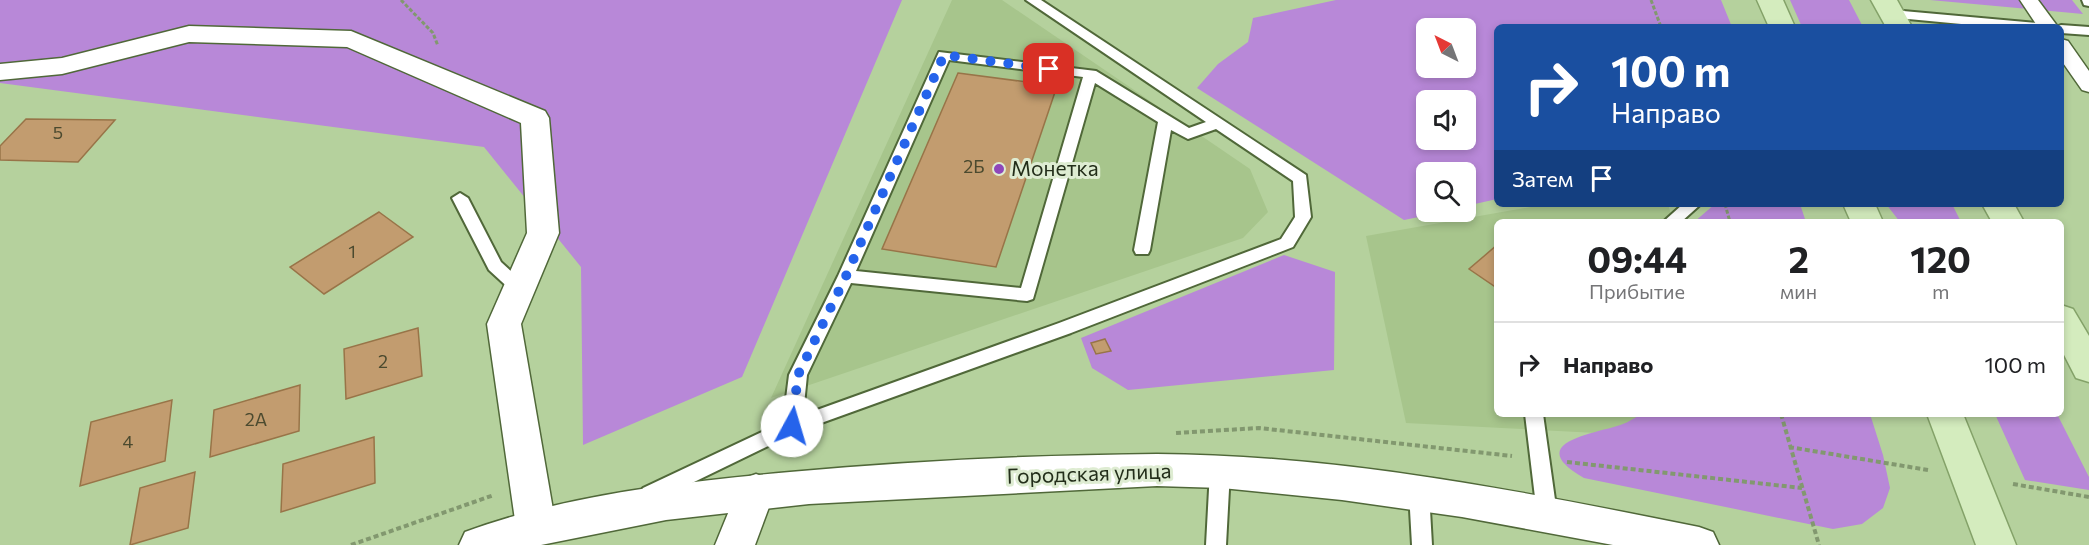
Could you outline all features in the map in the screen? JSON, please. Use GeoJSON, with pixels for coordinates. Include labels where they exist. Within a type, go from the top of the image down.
{"type":"FeatureCollection","features":[{"type":"Feature","properties":{"kind":"main road"},"geometry":{"type":"LineString","coordinates":[[1770,0],[1781,24]]}},
{"type":"Feature","properties":{"kind":"main road"},"geometry":{"type":"LineString","coordinates":[[2064,323],[2089,368]]}},
{"type":"Feature","properties":{"kind":"main road"},"geometry":{"type":"LineString","coordinates":[[1946,417],[1996,545]]}},
{"type":"Feature","properties":{"kind":"street"},"geometry":{"type":"LineString","coordinates":[[2029,0],[2046,24]]}},
{"type":"Feature","properties":{"kind":"street"},"geometry":{"type":"LineString","coordinates":[[0,72],[62,66],[189,34],[351,39],[535,118],[543,233],[504,324],[536,527]]}},
{"type":"Feature","properties":{"kind":"street"},"geometry":{"type":"LineString","coordinates":[[2064,49],[2089,86]]}},
{"type":"Feature","properties":{"kind":"street","name":"Городская улица"},"geometry":{"type":"LineString","coordinates":[[479,545],[536,527],[619,508],[756,491],[898,480],[1097,472],[1220,471],[1419,492],[1547,513],[1699,545]]}},
{"type":"Feature","properties":{"kind":"street"},"geometry":{"type":"LineString","coordinates":[[735,545],[756,491]]}},
{"type":"Feature","properties":{"kind":"lane"},"geometry":{"type":"LineString","coordinates":[[619,508],[792,426],[1065,328],[1287,243],[1303,217],[1301,179],[1032,0]]}},
{"type":"Feature","properties":{"kind":"lane"},"geometry":{"type":"LineString","coordinates":[[1058,17],[1062,0]]}},
{"type":"Feature","properties":{"kind":"lane"},"geometry":{"type":"LineString","coordinates":[[1892,14],[2004,24]]}},
{"type":"Feature","properties":{"kind":"lane"},"geometry":{"type":"LineString","coordinates":[[2064,29],[2089,31]]}},
{"type":"Feature","properties":{"kind":"lane"},"geometry":{"type":"LineString","coordinates":[[792,426],[798,375],[846,276],[944,55],[1091,74],[1188,134],[1219,123]]}},
{"type":"Feature","properties":{"kind":"lane"},"geometry":{"type":"LineString","coordinates":[[846,276],[1027,295],[1091,74]]}},
{"type":"Feature","properties":{"kind":"lane"},"geometry":{"type":"LineString","coordinates":[[1142,250],[1166,120]]}},
{"type":"Feature","properties":{"kind":"lane"},"geometry":{"type":"LineString","coordinates":[[460,198],[495,266],[519,288]]}},
{"type":"Feature","properties":{"kind":"lane"},"geometry":{"type":"LineString","coordinates":[[1675,219],[1689,207]]}},
{"type":"Feature","properties":{"kind":"lane"},"geometry":{"type":"LineString","coordinates":[[1534,417],[1547,513]]}},
{"type":"Feature","properties":{"kind":"lane"},"geometry":{"type":"LineString","coordinates":[[1216,545],[1220,471]]}},
{"type":"Feature","properties":{"kind":"lane"},"geometry":{"type":"LineString","coordinates":[[1419,492],[1422,545]]}},
{"type":"Feature","properties":{"kind":"path"},"geometry":{"type":"LineString","coordinates":[[401,0],[433,33],[452,83]]}},
{"type":"Feature","properties":{"kind":"path"},"geometry":{"type":"LineString","coordinates":[[1651,0],[1660,24]]}},
{"type":"Feature","properties":{"kind":"path"},"geometry":{"type":"LineString","coordinates":[[1782,417],[1819,545]]}},
{"type":"Feature","properties":{"kind":"shaded area"},"geometry":{"type":"Polygon","coordinates":[[[0,0],[902,0],[742,377],[583,445],[581,267],[484,147],[0,83],[0,0]]]}},
{"type":"Feature","properties":{"kind":"shaded area"},"geometry":{"type":"Polygon","coordinates":[[[952,0],[1002,0],[1250,169],[1268,212],[1243,238],[771,398],[952,0]]]}},
{"type":"Feature","properties":{"kind":"shaded area"},"geometry":{"type":"Polygon","coordinates":[[[1336,0],[1721,0],[1731,24],[1494,24],[1494,200],[1476,204],[1476,162],[1416,162],[1416,218],[1404,220],[1197,88],[1218,64],[1248,42],[1253,18],[1336,0]]]}},
{"type":"Feature","properties":{"kind":"shaded area"},"geometry":{"type":"Polygon","coordinates":[[[1790,0],[1849,0],[1861,24],[1801,24],[1790,0]]]}},
{"type":"Feature","properties":{"kind":"shaded area"},"geometry":{"type":"Polygon","coordinates":[[[1930,0],[2072,0],[2083,14],[1930,0]]]}},
{"type":"Feature","properties":{"kind":"shaded area"},"geometry":{"type":"Polygon","coordinates":[[[1531,207],[1669,207],[1672,219],[1494,219],[1494,417],[1727,417],[1733,440],[1406,423],[1366,236],[1446,222],[1476,222],[1476,217],[1531,207]]]}},
{"type":"Feature","properties":{"kind":"shaded area"},"geometry":{"type":"Polygon","coordinates":[[[1712,207],[1801,207],[1805,219],[1698,219],[1712,207]]]}},
{"type":"Feature","properties":{"kind":"shaded area"},"geometry":{"type":"Polygon","coordinates":[[[1888,207],[1954,207],[1960,219],[1898,219],[1888,207]]]}},
{"type":"Feature","properties":{"kind":"shaded area"},"geometry":{"type":"Polygon","coordinates":[[[1284,255],[1335,272],[1334,370],[1128,390],[1092,368],[1081,338],[1284,255]]]}},
{"type":"Feature","properties":{"kind":"shaded area"},"geometry":{"type":"Polygon","coordinates":[[[1637,417],[1871,417],[1890,488],[1883,508],[1862,524],[1833,529],[1584,478],[1567,466],[1560,457],[1561,449],[1578,437],[1624,424],[1637,417]]]}},
{"type":"Feature","properties":{"kind":"shaded area"},"geometry":{"type":"Polygon","coordinates":[[[1996,417],[2059,417],[2089,477],[2089,490],[2025,480],[1996,417]]]}},
{"type":"Feature","properties":{"kind":"building"},"geometry":{"type":"Polygon","coordinates":[[[958,73],[1057,86],[996,267],[882,249],[958,73]]]}},
{"type":"Feature","properties":{"kind":"building"},"geometry":{"type":"Polygon","coordinates":[[[26,119],[115,120],[78,162],[0,160],[0,146],[26,119]]]}},
{"type":"Feature","properties":{"kind":"building"},"geometry":{"type":"Polygon","coordinates":[[[379,212],[413,237],[324,294],[290,267],[379,212]]]}},
{"type":"Feature","properties":{"kind":"building"},"geometry":{"type":"Polygon","coordinates":[[[1494,248],[1494,286],[1469,269],[1494,248]]]}},
{"type":"Feature","properties":{"kind":"building"},"geometry":{"type":"Polygon","coordinates":[[[418,328],[422,376],[346,399],[344,349],[418,328]]]}},
{"type":"Feature","properties":{"kind":"building"},"geometry":{"type":"Polygon","coordinates":[[[1105,339],[1111,351],[1096,354],[1091,343],[1105,339]]]}},
{"type":"Feature","properties":{"kind":"building"},"geometry":{"type":"Polygon","coordinates":[[[300,385],[299,431],[210,457],[214,410],[300,385]]]}},
{"type":"Feature","properties":{"kind":"building"},"geometry":{"type":"Polygon","coordinates":[[[172,400],[165,461],[80,486],[91,422],[172,400]]]}},
{"type":"Feature","properties":{"kind":"building"},"geometry":{"type":"Polygon","coordinates":[[[374,437],[375,483],[281,512],[283,464],[374,437]]]}},
{"type":"Feature","properties":{"kind":"building"},"geometry":{"type":"Polygon","coordinates":[[[195,472],[188,528],[130,545],[140,488],[195,472]]]}},
{"type":"Feature","properties":{"kind":"place","name":"Монетка"},"geometry":{"type":"Point","coordinates":[999,169]}},
{"type":"Feature","properties":{"kind":"route"},"geometry":{"type":"LineString","coordinates":[[792,426],[798,375],[846,276],[944,55],[1049,69]]}}]}
